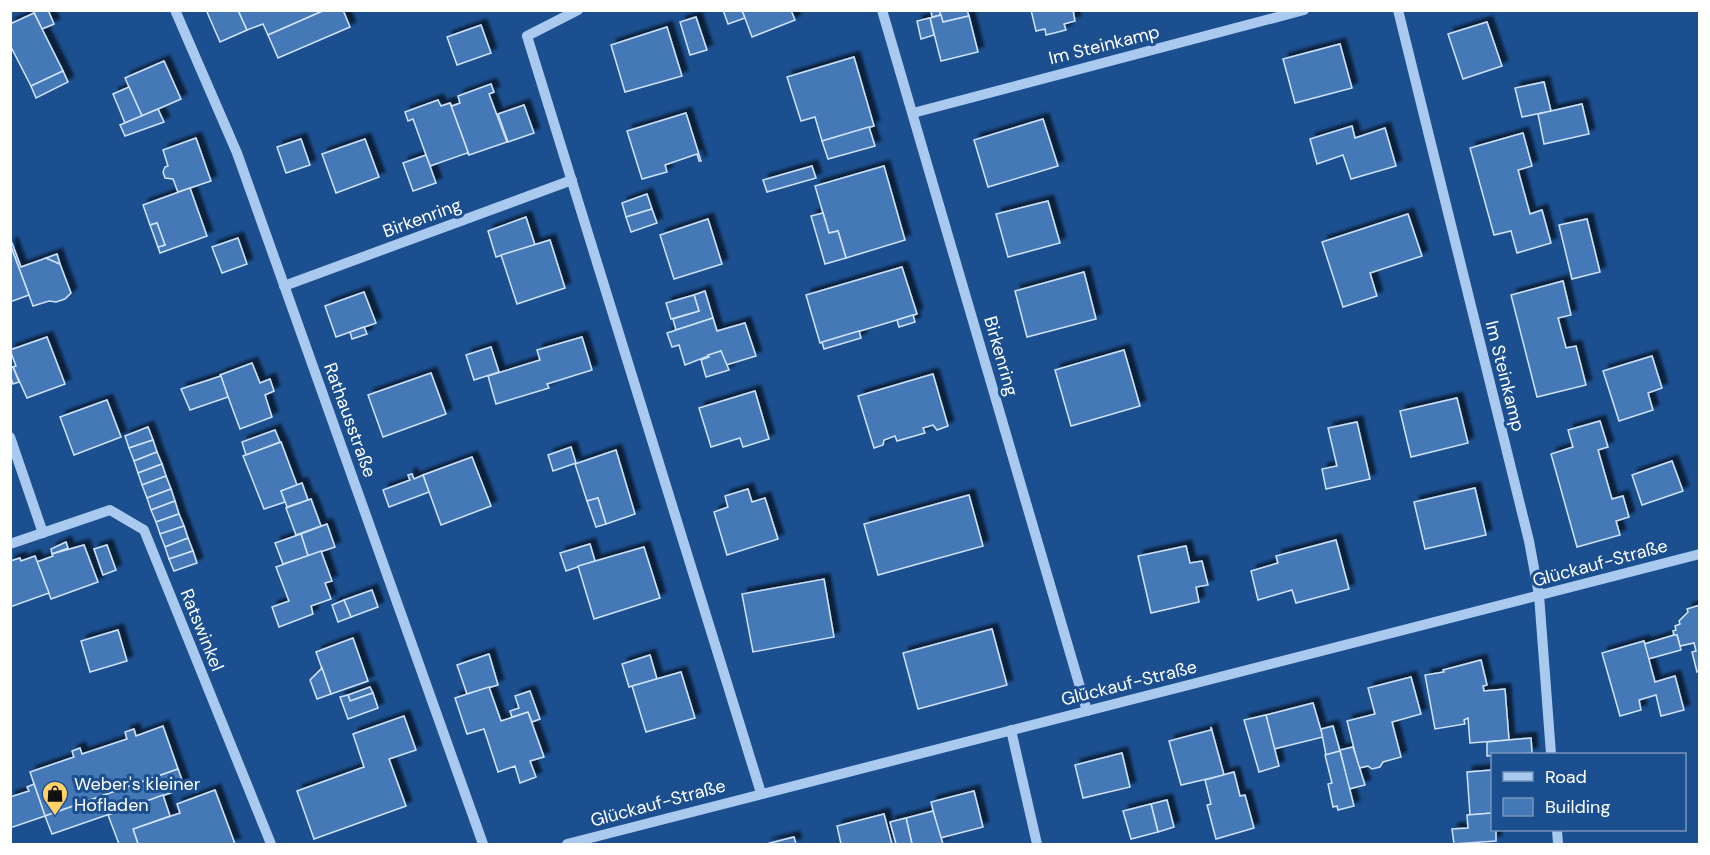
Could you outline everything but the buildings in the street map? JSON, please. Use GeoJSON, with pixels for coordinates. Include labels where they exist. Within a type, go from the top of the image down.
{"type":"FeatureCollection","features":[{"type":"Feature","properties":{"kind":"street","name":"Rathausstraße"},"geometry":{"type":"LineString","coordinates":[[175,10],[237,153],[483,844]]}},
{"type":"Feature","properties":{"kind":"street"},"geometry":{"type":"LineString","coordinates":[[578,10],[527,36],[761,793]]}},
{"type":"Feature","properties":{"kind":"street","name":"Birkenring"},"geometry":{"type":"LineString","coordinates":[[882,10],[1087,711]]}},
{"type":"Feature","properties":{"kind":"street","name":"Im Steinkamp"},"geometry":{"type":"LineString","coordinates":[[913,113],[1304,10]]}},
{"type":"Feature","properties":{"kind":"street","name":"Im Steinkamp"},"geometry":{"type":"LineString","coordinates":[[1398,10],[1529,541],[1539,595],[1551,753]]}},
{"type":"Feature","properties":{"kind":"street","name":"Birkenring"},"geometry":{"type":"LineString","coordinates":[[284,286],[572,180]]}},
{"type":"Feature","properties":{"kind":"street"},"geometry":{"type":"LineString","coordinates":[[10,437],[43,533]]}},
{"type":"Feature","properties":{"kind":"street","name":"Ratswinkel"},"geometry":{"type":"LineString","coordinates":[[10,544],[110,510],[144,530],[271,844]]}},
{"type":"Feature","properties":{"kind":"street","name":"Glückauf-Straße"},"geometry":{"type":"LineString","coordinates":[[567,844],[1700,554]]}},
{"type":"Feature","properties":{"kind":"street"},"geometry":{"type":"LineString","coordinates":[[1011,730],[1037,844]]}},
{"type":"Feature","properties":{"kind":"place","name":"Weber's kleiner Hofladen"},"geometry":{"type":"Point","coordinates":[55,817]}}]}
